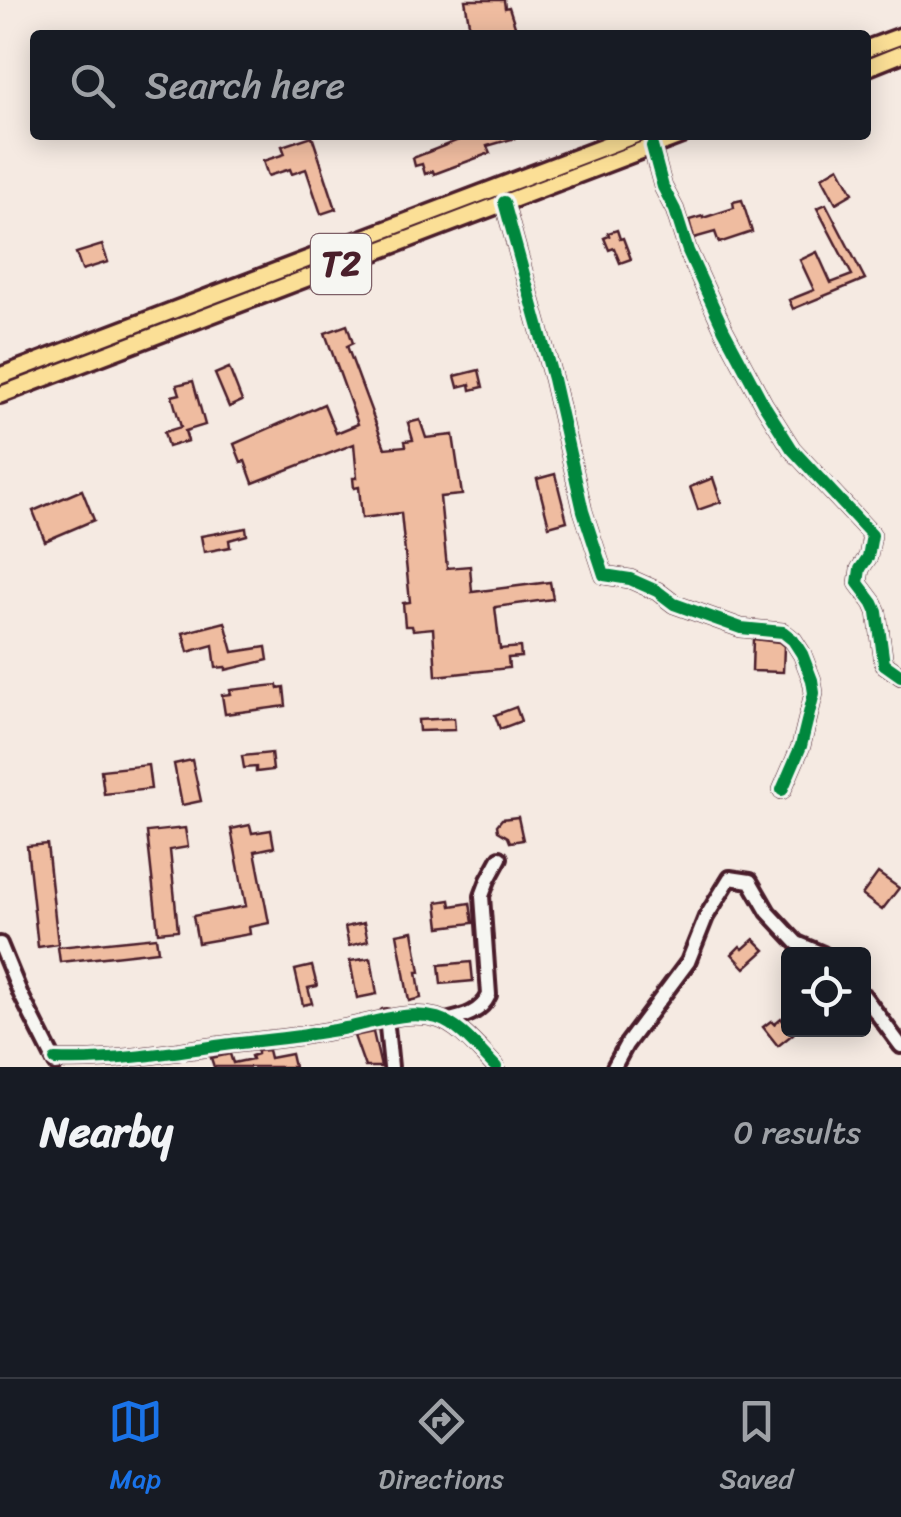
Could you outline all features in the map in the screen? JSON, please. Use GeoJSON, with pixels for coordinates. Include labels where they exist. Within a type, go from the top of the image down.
{"type":"FeatureCollection","features":[{"type":"Feature","properties":{"kind":"main road"},"geometry":{"type":"LineString","coordinates":[[871,47],[901,36]]}},
{"type":"Feature","properties":{"kind":"main road"},"geometry":{"type":"LineString","coordinates":[[871,66],[901,54]]}},
{"type":"Feature","properties":{"kind":"main road","name":"T2"},"geometry":{"type":"LineString","coordinates":[[0,376],[622,140]]}},
{"type":"Feature","properties":{"kind":"main road","name":"T2"},"geometry":{"type":"LineString","coordinates":[[0,395],[668,140]]}},
{"type":"Feature","properties":{"kind":"street"},"geometry":{"type":"LineString","coordinates":[[652,146],[663,188],[675,210],[688,251],[763,403],[792,448],[872,535],[858,583],[877,612],[884,664],[901,676]]}},
{"type":"Feature","properties":{"kind":"street"},"geometry":{"type":"LineString","coordinates":[[504,202],[553,379],[582,510],[604,575],[630,578],[674,604],[741,628],[783,632],[802,654],[812,680],[813,702],[802,746],[782,790]]}},
{"type":"Feature","properties":{"kind":"street"},"geometry":{"type":"LineString","coordinates":[[446,1021],[475,1011],[485,1005],[489,996],[482,896],[500,858]]}},
{"type":"Feature","properties":{"kind":"street"},"geometry":{"type":"LineString","coordinates":[[614,1067],[688,962],[706,917],[730,878],[750,881],[768,912],[798,943],[807,947]]}},
{"type":"Feature","properties":{"kind":"street"},"geometry":{"type":"LineString","coordinates":[[0,944],[20,995],[56,1064],[291,1037],[344,1029],[386,1017],[432,1017],[459,1031],[496,1067]]}},
{"type":"Feature","properties":{"kind":"street"},"geometry":{"type":"LineString","coordinates":[[871,1005],[901,1046]]}},
{"type":"Feature","properties":{"kind":"street"},"geometry":{"type":"LineString","coordinates":[[386,1017],[391,1067]]}},
{"type":"Feature","properties":{"kind":"building"},"geometry":{"type":"Polygon","coordinates":[[[465,0],[504,0],[516,30],[470,30],[465,0]]]}},
{"type":"Feature","properties":{"kind":"building"},"geometry":{"type":"Polygon","coordinates":[[[313,140],[336,209],[321,214],[306,169],[268,176],[263,161],[285,154],[282,146],[313,140]]]}},
{"type":"Feature","properties":{"kind":"building"},"geometry":{"type":"Polygon","coordinates":[[[458,140],[508,140],[487,146],[490,153],[434,174],[425,174],[422,164],[415,166],[413,158],[458,140]]]}},
{"type":"Feature","properties":{"kind":"building"},"geometry":{"type":"Polygon","coordinates":[[[839,167],[853,193],[836,203],[822,177],[839,167]]]}},
{"type":"Feature","properties":{"kind":"building"},"geometry":{"type":"Polygon","coordinates":[[[742,200],[752,232],[719,243],[715,232],[694,238],[689,220],[734,208],[733,202],[742,200]]]}},
{"type":"Feature","properties":{"kind":"building"},"geometry":{"type":"Polygon","coordinates":[[[826,204],[865,279],[793,309],[789,300],[814,290],[800,260],[817,252],[831,283],[852,275],[817,208],[826,204]]]}},
{"type":"Feature","properties":{"kind":"building"},"geometry":{"type":"Polygon","coordinates":[[[617,230],[631,259],[620,263],[614,248],[609,250],[604,238],[617,230]]]}},
{"type":"Feature","properties":{"kind":"building"},"geometry":{"type":"Polygon","coordinates":[[[102,245],[108,262],[82,270],[76,253],[102,245]]]}},
{"type":"Feature","properties":{"kind":"building"},"geometry":{"type":"Polygon","coordinates":[[[347,325],[353,343],[347,346],[385,448],[406,446],[405,441],[413,440],[408,423],[420,420],[426,438],[453,435],[462,495],[440,497],[447,568],[470,566],[472,592],[550,582],[553,599],[495,607],[500,649],[520,647],[521,657],[508,658],[509,668],[436,676],[433,628],[413,630],[412,626],[405,626],[403,603],[410,602],[401,513],[362,518],[359,487],[354,488],[354,444],[253,483],[245,461],[241,462],[234,444],[324,404],[336,433],[358,424],[325,333],[347,325]]]}},
{"type":"Feature","properties":{"kind":"building"},"geometry":{"type":"Polygon","coordinates":[[[229,368],[242,401],[229,407],[215,374],[229,368]]]}},
{"type":"Feature","properties":{"kind":"building"},"geometry":{"type":"Polygon","coordinates":[[[479,370],[483,387],[458,387],[455,376],[479,370]]]}},
{"type":"Feature","properties":{"kind":"building"},"geometry":{"type":"Polygon","coordinates":[[[193,381],[205,425],[185,431],[188,441],[168,447],[164,432],[181,427],[172,396],[180,394],[177,385],[193,381]]]}},
{"type":"Feature","properties":{"kind":"building"},"geometry":{"type":"Polygon","coordinates":[[[555,474],[567,521],[549,526],[537,479],[555,474]]]}},
{"type":"Feature","properties":{"kind":"building"},"geometry":{"type":"Polygon","coordinates":[[[713,478],[721,502],[698,510],[690,487],[713,478]]]}},
{"type":"Feature","properties":{"kind":"building"},"geometry":{"type":"Polygon","coordinates":[[[82,490],[94,520],[45,541],[33,511],[82,490]]]}},
{"type":"Feature","properties":{"kind":"building"},"geometry":{"type":"Polygon","coordinates":[[[246,528],[247,535],[229,540],[230,547],[204,552],[201,536],[246,528]]]}},
{"type":"Feature","properties":{"kind":"building"},"geometry":{"type":"Polygon","coordinates":[[[225,622],[233,652],[266,647],[268,660],[226,670],[216,668],[213,645],[188,652],[183,633],[225,622]]]}},
{"type":"Feature","properties":{"kind":"building"},"geometry":{"type":"Polygon","coordinates":[[[753,639],[784,646],[783,672],[752,671],[753,639]]]}},
{"type":"Feature","properties":{"kind":"building"},"geometry":{"type":"Polygon","coordinates":[[[284,687],[286,706],[225,714],[222,695],[231,694],[230,690],[284,687]]]}},
{"type":"Feature","properties":{"kind":"building"},"geometry":{"type":"Polygon","coordinates":[[[516,707],[521,721],[500,729],[495,715],[516,707]]]}},
{"type":"Feature","properties":{"kind":"building"},"geometry":{"type":"Polygon","coordinates":[[[454,718],[455,730],[419,731],[418,720],[454,718]]]}},
{"type":"Feature","properties":{"kind":"building"},"geometry":{"type":"Polygon","coordinates":[[[271,753],[273,770],[256,772],[256,767],[244,768],[242,756],[271,753]]]}},
{"type":"Feature","properties":{"kind":"building"},"geometry":{"type":"Polygon","coordinates":[[[192,760],[201,801],[182,805],[174,764],[192,760]]]}},
{"type":"Feature","properties":{"kind":"building"},"geometry":{"type":"Polygon","coordinates":[[[148,765],[151,789],[104,794],[101,770],[148,765]]]}},
{"type":"Feature","properties":{"kind":"building"},"geometry":{"type":"Polygon","coordinates":[[[518,817],[523,840],[510,842],[497,825],[502,819],[518,817]]]}},
{"type":"Feature","properties":{"kind":"building"},"geometry":{"type":"Polygon","coordinates":[[[250,825],[252,833],[271,830],[274,847],[255,851],[269,923],[249,927],[250,934],[198,943],[193,916],[246,906],[231,829],[250,825]]]}},
{"type":"Feature","properties":{"kind":"building"},"geometry":{"type":"Polygon","coordinates":[[[185,828],[188,847],[170,850],[178,930],[158,932],[147,832],[185,828]]]}},
{"type":"Feature","properties":{"kind":"building"},"geometry":{"type":"Polygon","coordinates":[[[47,844],[58,944],[38,947],[27,846],[47,844]]]}},
{"type":"Feature","properties":{"kind":"building"},"geometry":{"type":"Polygon","coordinates":[[[878,873],[899,888],[882,910],[862,895],[878,873]]]}},
{"type":"Feature","properties":{"kind":"building"},"geometry":{"type":"Polygon","coordinates":[[[450,900],[451,906],[470,903],[473,923],[440,927],[437,902],[450,900]]]}},
{"type":"Feature","properties":{"kind":"building"},"geometry":{"type":"Polygon","coordinates":[[[364,923],[368,941],[349,946],[345,927],[364,923]]]}},
{"type":"Feature","properties":{"kind":"building"},"geometry":{"type":"Polygon","coordinates":[[[413,931],[421,998],[409,1001],[397,934],[413,931]]]}},
{"type":"Feature","properties":{"kind":"building"},"geometry":{"type":"Polygon","coordinates":[[[156,937],[158,951],[60,962],[58,947],[156,937]]]}},
{"type":"Feature","properties":{"kind":"building"},"geometry":{"type":"Polygon","coordinates":[[[754,939],[765,950],[745,968],[732,954],[754,939]]]}},
{"type":"Feature","properties":{"kind":"building"},"geometry":{"type":"Polygon","coordinates":[[[371,958],[377,994],[357,998],[350,961],[371,958]]]}},
{"type":"Feature","properties":{"kind":"building"},"geometry":{"type":"Polygon","coordinates":[[[471,962],[473,981],[441,984],[439,965],[471,962]]]}},
{"type":"Feature","properties":{"kind":"building"},"geometry":{"type":"Polygon","coordinates":[[[312,966],[317,986],[308,988],[312,1003],[303,1005],[295,970],[312,966]]]}},
{"type":"Feature","properties":{"kind":"building"},"geometry":{"type":"Polygon","coordinates":[[[781,1018],[781,1037],[789,1037],[778,1046],[763,1027],[771,1021],[774,1024],[781,1018]]]}},
{"type":"Feature","properties":{"kind":"building"},"geometry":{"type":"Polygon","coordinates":[[[373,1032],[381,1067],[365,1067],[354,1036],[373,1032]]]}},
{"type":"Feature","properties":{"kind":"building"},"geometry":{"type":"Polygon","coordinates":[[[268,1050],[270,1058],[291,1054],[294,1067],[214,1067],[211,1058],[230,1054],[233,1063],[268,1050]]]}},
{"type":"Feature","properties":{"kind":"cycle path"},"geometry":{"type":"LineString","coordinates":[[652,146],[688,251],[763,403],[792,449],[872,535],[858,583],[877,612],[884,664],[901,676]]}},
{"type":"Feature","properties":{"kind":"cycle path"},"geometry":{"type":"LineString","coordinates":[[504,202],[553,379],[583,511],[604,575],[630,579],[674,604],[741,628],[783,632],[802,654],[814,693],[801,746],[782,790]]}},
{"type":"Feature","properties":{"kind":"cycle path"},"geometry":{"type":"LineString","coordinates":[[55,1060],[95,1060],[300,1036],[414,1015],[437,1018],[454,1026],[496,1067]]}}]}
